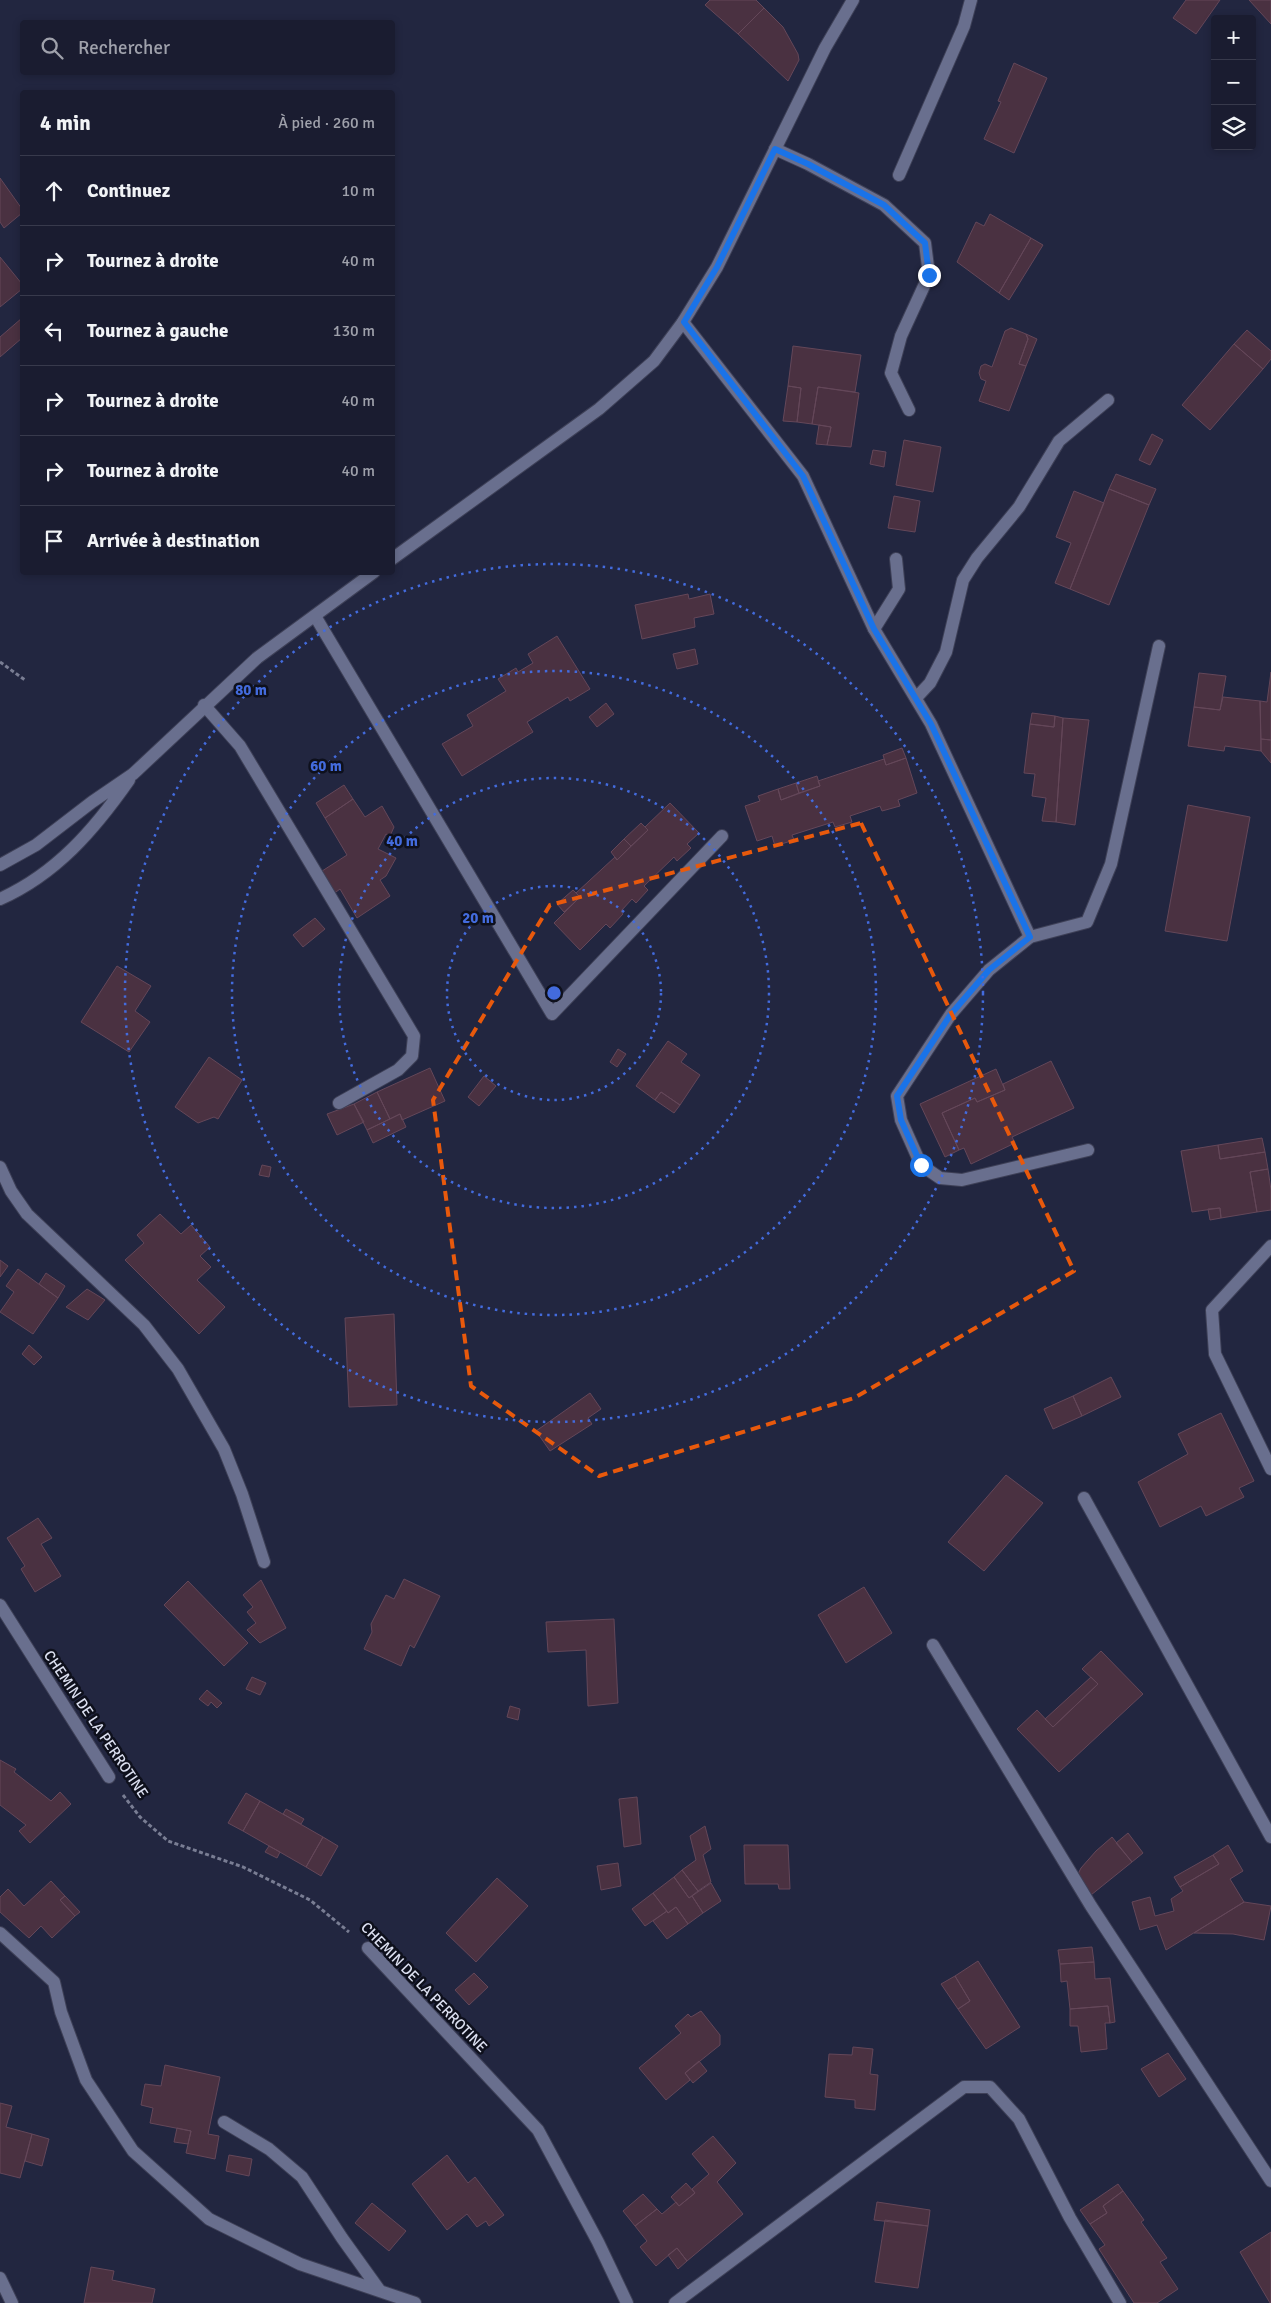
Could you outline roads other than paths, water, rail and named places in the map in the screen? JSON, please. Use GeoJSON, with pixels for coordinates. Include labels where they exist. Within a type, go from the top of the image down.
{"type":"FeatureCollection","features":[{"type":"Feature","properties":{"kind":"street"},"geometry":{"type":"LineString","coordinates":[[395,557],[599,409],[654,360],[684,322],[717,267],[825,48],[853,0]]}},
{"type":"Feature","properties":{"kind":"street"},"geometry":{"type":"LineString","coordinates":[[899,175],[964,26],[971,0]]}},
{"type":"Feature","properties":{"kind":"street"},"geometry":{"type":"LineString","coordinates":[[775,149],[808,164],[884,205],[925,243],[929,275],[901,336],[891,374],[909,410]]}},
{"type":"Feature","properties":{"kind":"street"},"geometry":{"type":"LineString","coordinates":[[684,322],[803,476],[874,629],[931,724],[1030,937]]}},
{"type":"Feature","properties":{"kind":"street"},"geometry":{"type":"LineString","coordinates":[[916,698],[930,683],[946,652],[963,580],[977,558],[1019,507],[1059,441],[1108,400]]}},
{"type":"Feature","properties":{"kind":"street"},"geometry":{"type":"LineString","coordinates":[[874,629],[898,589],[896,559]]}},
{"type":"Feature","properties":{"kind":"street"},"geometry":{"type":"LineString","coordinates":[[0,865],[36,845],[92,802],[133,774],[204,705],[257,658],[370,575]]}},
{"type":"Feature","properties":{"kind":"street"},"geometry":{"type":"LineString","coordinates":[[314,616],[552,1014],[722,836]]}},
{"type":"Feature","properties":{"kind":"street"},"geometry":{"type":"LineString","coordinates":[[1088,1150],[962,1180],[940,1178],[921,1165],[901,1120],[897,1096],[951,1014],[989,970],[1030,937],[1087,922],[1111,864],[1159,646]]}},
{"type":"Feature","properties":{"kind":"street"},"geometry":{"type":"LineString","coordinates":[[204,705],[240,746],[414,1036],[412,1056],[398,1070],[338,1103]]}},
{"type":"Feature","properties":{"kind":"street"},"geometry":{"type":"LineString","coordinates":[[0,899],[15,892],[55,866],[108,810],[133,774]]}},
{"type":"Feature","properties":{"kind":"street"},"geometry":{"type":"LineString","coordinates":[[0,1167],[11,1191],[27,1214],[144,1325],[178,1369],[224,1450],[242,1494],[264,1562]]}},
{"type":"Feature","properties":{"kind":"street"},"geometry":{"type":"LineString","coordinates":[[1271,1246],[1212,1310],[1215,1354],[1271,1469]]}},
{"type":"Feature","properties":{"kind":"street"},"geometry":{"type":"LineString","coordinates":[[1084,1498],[1271,1837]]}},
{"type":"Feature","properties":{"kind":"street","name":"CHEMIN DE LA PERROTINE"},"geometry":{"type":"LineString","coordinates":[[0,1605],[109,1777]]}},
{"type":"Feature","properties":{"kind":"street"},"geometry":{"type":"LineString","coordinates":[[934,1645],[1091,1906],[1271,2182]]}},
{"type":"Feature","properties":{"kind":"street"},"geometry":{"type":"LineString","coordinates":[[0,1933],[54,1982],[61,2012],[86,2080],[133,2151],[209,2219],[300,2264],[415,2303]]}},
{"type":"Feature","properties":{"kind":"street","name":"CHEMIN DE LA PERROTINE"},"geometry":{"type":"LineString","coordinates":[[368,1948],[538,2130],[598,2242],[627,2303]]}},
{"type":"Feature","properties":{"kind":"street"},"geometry":{"type":"LineString","coordinates":[[675,2303],[964,2087],[990,2087],[1018,2119],[1070,2218],[1120,2303]]}},
{"type":"Feature","properties":{"kind":"street"},"geometry":{"type":"LineString","coordinates":[[224,2122],[269,2150],[302,2176],[342,2238],[380,2291]]}},
{"type":"Feature","properties":{"kind":"street"},"geometry":{"type":"LineString","coordinates":[[0,2278],[12,2303]]}}]}
